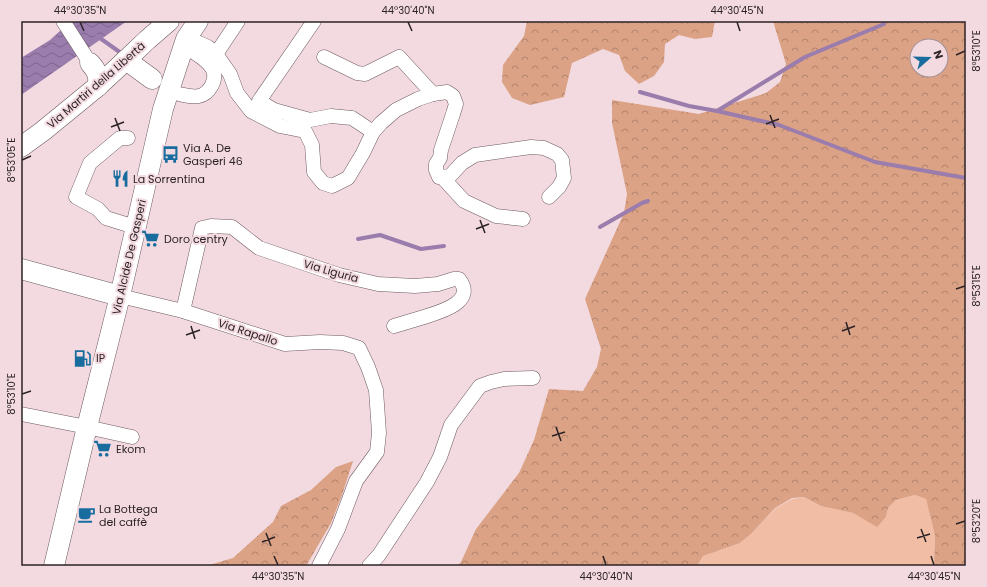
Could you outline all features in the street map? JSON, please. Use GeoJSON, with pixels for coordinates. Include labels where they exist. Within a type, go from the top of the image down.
{"type":"FeatureCollection","features":[{"type":"Feature","properties":{"kind":"main road","name":"Via Martiri della Libertà"},"geometry":{"type":"LineString","coordinates":[[21,147],[43,131],[105,70],[147,40],[170,21]]}},
{"type":"Feature","properties":{"kind":"main road","name":"Via Alcide De Gasperi"},"geometry":{"type":"LineString","coordinates":[[54,566],[120,296],[163,109],[185,42],[198,21]]}},
{"type":"Feature","properties":{"kind":"main road"},"geometry":{"type":"LineString","coordinates":[[105,70],[152,79]]}},
{"type":"Feature","properties":{"kind":"main road"},"geometry":{"type":"LineString","coordinates":[[21,269],[120,296]]}},
{"type":"Feature","properties":{"kind":"street"},"geometry":{"type":"LineString","coordinates":[[63,21],[105,70]]}},
{"type":"Feature","properties":{"kind":"street"},"geometry":{"type":"LineString","coordinates":[[216,54],[238,21]]}},
{"type":"Feature","properties":{"kind":"street"},"geometry":{"type":"LineString","coordinates":[[314,21],[259,101],[274,110],[310,120],[331,116],[352,118],[373,132]]}},
{"type":"Feature","properties":{"kind":"street"},"geometry":{"type":"LineString","coordinates":[[185,42],[199,43],[208,47],[216,54],[230,74],[237,93],[252,111],[280,126],[305,131],[312,145],[314,172],[323,183],[332,186],[348,178],[357,164],[373,132],[396,110],[418,99],[433,94],[447,92],[453,96],[456,104],[441,150],[440,158],[436,164],[436,170],[439,177],[442,178],[464,201],[496,216],[523,219]]}},
{"type":"Feature","properties":{"kind":"street"},"geometry":{"type":"LineString","coordinates":[[179,94],[190,97],[200,96],[208,92],[214,81],[213,71],[206,61],[185,42]]}},
{"type":"Feature","properties":{"kind":"street"},"geometry":{"type":"LineString","coordinates":[[324,57],[357,73],[365,74],[399,57],[433,94]]}},
{"type":"Feature","properties":{"kind":"street"},"geometry":{"type":"LineString","coordinates":[[128,138],[120,138],[90,163],[76,197],[98,209],[106,218],[135,227]]}},
{"type":"Feature","properties":{"kind":"street"},"geometry":{"type":"LineString","coordinates":[[442,178],[450,176],[462,163],[474,155],[531,147],[544,148],[557,154],[562,160],[564,178],[559,187],[549,197]]}},
{"type":"Feature","properties":{"kind":"street","name":"Via Liguria"},"geometry":{"type":"LineString","coordinates":[[182,311],[202,228],[211,226],[232,227],[259,248],[339,275],[378,284],[415,286],[438,284],[454,279],[459,279],[463,284],[464,291],[462,298],[454,305],[441,312],[394,326]]}},
{"type":"Feature","properties":{"kind":"street","name":"Via Rapallo"},"geometry":{"type":"LineString","coordinates":[[120,296],[182,311],[285,344],[320,342],[343,343],[359,348],[368,367],[376,390],[379,433],[377,452],[356,480],[338,529],[319,566]]}},
{"type":"Feature","properties":{"kind":"street"},"geometry":{"type":"LineString","coordinates":[[369,566],[379,555],[427,482],[440,457],[451,425],[480,386],[504,379],[533,378]]}},
{"type":"Feature","properties":{"kind":"street"},"geometry":{"type":"LineString","coordinates":[[21,414],[132,436]]}},
{"type":"Feature","properties":{"kind":"shaded area"},"geometry":{"type":"Polygon","coordinates":[[[915,495],[926,499],[935,536],[934,566],[697,566],[703,556],[740,543],[776,508],[792,499],[804,497],[821,506],[853,513],[877,526],[886,517],[888,508],[896,500],[915,495]]]}},
{"type":"Feature","properties":{"kind":"green space"},"geometry":{"type":"Polygon","coordinates":[[[527,21],[715,21],[712,37],[695,39],[679,35],[665,44],[664,62],[654,76],[639,84],[625,71],[619,55],[603,49],[572,63],[564,97],[530,105],[512,98],[502,82],[503,65],[524,36],[527,21]]]}},
{"type":"Feature","properties":{"kind":"green space"},"geometry":{"type":"Polygon","coordinates":[[[773,21],[966,21],[966,566],[934,566],[935,536],[926,499],[915,495],[896,500],[888,508],[886,517],[877,527],[853,513],[821,506],[804,497],[792,498],[775,508],[752,533],[740,543],[703,556],[697,566],[457,566],[461,562],[476,529],[519,473],[534,440],[549,389],[583,391],[597,367],[601,349],[585,299],[624,213],[627,194],[612,123],[612,100],[699,114],[766,93],[780,82],[786,64],[773,21]]]}},
{"type":"Feature","properties":{"kind":"green space"},"geometry":{"type":"Polygon","coordinates":[[[353,461],[331,523],[306,566],[206,566],[233,558],[273,522],[281,506],[311,490],[336,467],[353,461]]]}},
{"type":"Feature","properties":{"kind":"water"},"geometry":{"type":"Polygon","coordinates":[[[71,21],[127,21],[21,95],[21,58],[50,40],[71,21]]]}},
{"type":"Feature","properties":{"kind":"waterway"},"geometry":{"type":"LineString","coordinates":[[717,111],[805,57],[884,24]]}},
{"type":"Feature","properties":{"kind":"waterway"},"geometry":{"type":"LineString","coordinates":[[97,36],[121,53]]}},
{"type":"Feature","properties":{"kind":"waterway"},"geometry":{"type":"LineString","coordinates":[[640,92],[689,106],[779,125],[875,162],[966,178]]}},
{"type":"Feature","properties":{"kind":"waterway"},"geometry":{"type":"LineString","coordinates":[[600,227],[648,201]]}},
{"type":"Feature","properties":{"kind":"waterway"},"geometry":{"type":"LineString","coordinates":[[358,239],[380,235],[421,249],[444,246]]}},
{"type":"Feature","properties":{"kind":"place","name":"Via A. De Gasperi 46"},"geometry":{"type":"Point","coordinates":[170,154]}},
{"type":"Feature","properties":{"kind":"place","name":"La Sorrentina"},"geometry":{"type":"Point","coordinates":[120,179]}},
{"type":"Feature","properties":{"kind":"place","name":"Doro centry"},"geometry":{"type":"Point","coordinates":[151,239]}},
{"type":"Feature","properties":{"kind":"place","name":"IP"},"geometry":{"type":"Point","coordinates":[83,358]}},
{"type":"Feature","properties":{"kind":"place","name":"Ekom"},"geometry":{"type":"Point","coordinates":[103,449]}},
{"type":"Feature","properties":{"kind":"place","name":"La Bottega del caffè"},"geometry":{"type":"Point","coordinates":[86,515]}}]}
